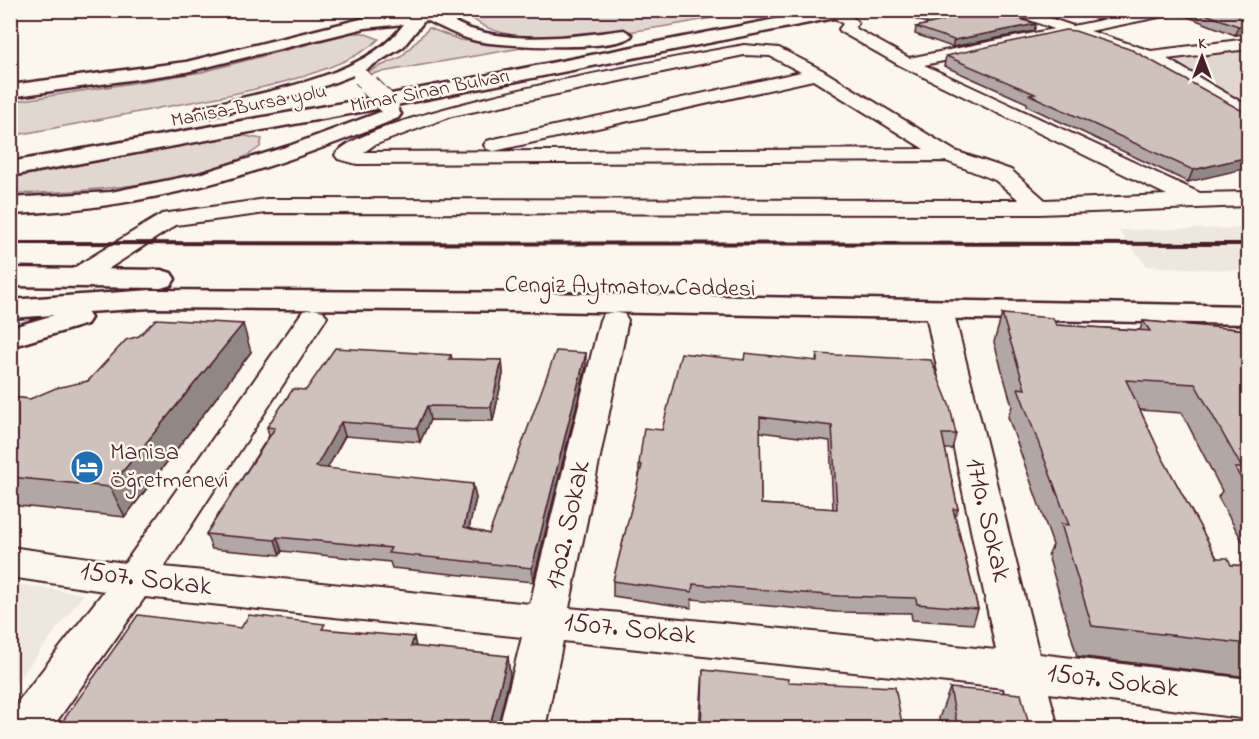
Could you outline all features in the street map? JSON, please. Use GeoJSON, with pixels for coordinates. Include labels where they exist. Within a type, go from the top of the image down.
{"type":"FeatureCollection","features":[{"type":"Feature","properties":{"kind":"main road"},"geometry":{"type":"LineString","coordinates":[[317,34],[394,10]]}},
{"type":"Feature","properties":{"kind":"main road"},"geometry":{"type":"LineString","coordinates":[[502,59],[770,10]]}},
{"type":"Feature","properties":{"kind":"main road","name":"Mimar Sinan Bulvarı"},"geometry":{"type":"LineString","coordinates":[[10,170],[629,54],[663,56],[843,12]]}},
{"type":"Feature","properties":{"kind":"main road"},"geometry":{"type":"LineString","coordinates":[[317,34],[352,28],[384,30],[394,33],[399,42],[431,15]]}},
{"type":"Feature","properties":{"kind":"main road"},"geometry":{"type":"LineString","coordinates":[[10,91],[186,67],[366,23],[431,15],[473,36],[510,40],[565,41],[641,34]]}},
{"type":"Feature","properties":{"kind":"main road","name":"Manisa-Bursa yolu"},"geometry":{"type":"LineString","coordinates":[[387,81],[190,116],[276,94],[350,70],[399,42]]}},
{"type":"Feature","properties":{"kind":"main road"},"geometry":{"type":"LineString","coordinates":[[10,206],[121,199],[188,186],[234,173],[474,84]]}},
{"type":"Feature","properties":{"kind":"main road","name":"Manisa-Bursa yolu"},"geometry":{"type":"LineString","coordinates":[[10,151],[162,122]]}},
{"type":"Feature","properties":{"kind":"main road"},"geometry":{"type":"LineString","coordinates":[[231,128],[274,131],[283,135],[277,148],[261,160],[234,173]]}},
{"type":"Feature","properties":{"kind":"main road","name":"Cengiz Aytmatov Caddesi"},"geometry":{"type":"LineString","coordinates":[[10,277],[1248,299]]}},
{"type":"Feature","properties":{"kind":"main road","name":"Cengiz Aytmatov Caddesi"},"geometry":{"type":"LineString","coordinates":[[10,309],[151,299],[540,302],[1248,315]]}},
{"type":"Feature","properties":{"kind":"main road"},"geometry":{"type":"LineString","coordinates":[[10,338],[55,322],[88,316],[140,314],[614,321],[735,318],[869,309]]}},
{"type":"Feature","properties":{"kind":"street"},"geometry":{"type":"LineString","coordinates":[[1010,10],[1067,31],[1150,56],[1248,113]]}},
{"type":"Feature","properties":{"kind":"street"},"geometry":{"type":"LineString","coordinates":[[907,63],[1174,10]]}},
{"type":"Feature","properties":{"kind":"street"},"geometry":{"type":"LineString","coordinates":[[843,12],[850,23],[846,29],[907,63],[1196,200]]}},
{"type":"Feature","properties":{"kind":"street"},"geometry":{"type":"LineString","coordinates":[[1150,56],[1248,44]]}},
{"type":"Feature","properties":{"kind":"street"},"geometry":{"type":"LineString","coordinates":[[948,155],[437,158],[357,158],[345,155],[367,141],[447,112],[663,56],[689,60],[744,50],[773,51],[816,74],[948,155],[1003,176],[1040,207]]}},
{"type":"Feature","properties":{"kind":"street"},"geometry":{"type":"LineString","coordinates":[[437,158],[816,74]]}},
{"type":"Feature","properties":{"kind":"street"},"geometry":{"type":"LineString","coordinates":[[361,77],[389,105]]}},
{"type":"Feature","properties":{"kind":"street"},"geometry":{"type":"LineString","coordinates":[[606,120],[655,157]]}},
{"type":"Feature","properties":{"kind":"street"},"geometry":{"type":"LineString","coordinates":[[76,278],[170,219],[266,206],[1040,207],[1248,199]]}},
{"type":"Feature","properties":{"kind":"street","name":"1710. Sokak"},"geometry":{"type":"LineString","coordinates":[[939,310],[1035,729]]}},
{"type":"Feature","properties":{"kind":"street"},"geometry":{"type":"LineString","coordinates":[[26,729],[135,580],[313,317]]}},
{"type":"Feature","properties":{"kind":"street","name":"1702. Sokak"},"geometry":{"type":"LineString","coordinates":[[522,729],[548,622],[614,321]]}},
{"type":"Feature","properties":{"kind":"street","name":"1507. Sokak"},"geometry":{"type":"LineString","coordinates":[[10,562],[135,580],[1021,671],[1248,699]]}},
{"type":"Feature","properties":{"kind":"shaded area"},"geometry":{"type":"Polygon","coordinates":[[[475,10],[749,11],[646,30],[563,38],[525,37],[494,30],[471,17],[475,10]]]}},
{"type":"Feature","properties":{"kind":"shaded area"},"geometry":{"type":"Polygon","coordinates":[[[429,28],[460,40],[527,47],[358,76],[401,57],[429,28]]]}},
{"type":"Feature","properties":{"kind":"shaded area"},"geometry":{"type":"Polygon","coordinates":[[[351,33],[363,33],[379,39],[360,53],[335,65],[275,84],[11,136],[11,102],[202,72],[351,33]]]}},
{"type":"Feature","properties":{"kind":"shaded area"},"geometry":{"type":"Polygon","coordinates":[[[1247,50],[1248,105],[1171,60],[1181,56],[1247,50]]]}},
{"type":"Feature","properties":{"kind":"shaded area"},"geometry":{"type":"Polygon","coordinates":[[[240,135],[262,139],[260,147],[238,160],[209,171],[105,189],[11,194],[11,178],[240,135]]]}},
{"type":"Feature","properties":{"kind":"shaded area"},"geometry":{"type":"Polygon","coordinates":[[[1248,228],[1248,271],[1147,266],[1118,230],[1248,228]]]}},
{"type":"Feature","properties":{"kind":"shaded area"},"geometry":{"type":"Polygon","coordinates":[[[10,583],[84,594],[11,689],[10,689],[10,583]]]}},
{"type":"Feature","properties":{"kind":"building"},"geometry":{"type":"Polygon","coordinates":[[[925,10],[990,10],[1036,24],[954,40],[916,27],[942,21],[915,13],[925,10]]]}},
{"type":"Feature","properties":{"kind":"building"},"geometry":{"type":"Polygon","coordinates":[[[1194,10],[1248,10],[1248,27],[1238,26],[1194,10]]]}},
{"type":"Feature","properties":{"kind":"building"},"geometry":{"type":"Polygon","coordinates":[[[1065,30],[1075,31],[1132,50],[1248,114],[1248,157],[1193,170],[1030,95],[1035,94],[946,56],[1065,30]]]}},
{"type":"Feature","properties":{"kind":"building"},"geometry":{"type":"Polygon","coordinates":[[[1002,314],[1053,318],[1056,325],[1150,331],[1143,321],[1248,330],[1248,491],[1235,468],[1242,468],[1195,384],[1126,380],[1162,457],[1217,558],[1228,558],[1231,565],[1248,566],[1248,644],[1092,626],[1061,524],[1069,525],[1018,388],[1025,389],[1002,314]]]}},
{"type":"Feature","properties":{"kind":"building","name":"Manisa Öğretmenevi"},"geometry":{"type":"Polygon","coordinates":[[[156,319],[243,324],[110,487],[10,477],[10,397],[30,399],[56,388],[88,381],[126,340],[139,336],[156,319]]]}},
{"type":"Feature","properties":{"kind":"building"},"geometry":{"type":"Polygon","coordinates":[[[335,348],[451,355],[449,359],[502,360],[491,407],[427,406],[417,428],[341,422],[316,467],[473,484],[464,527],[489,534],[556,351],[586,353],[532,568],[388,553],[391,548],[277,537],[275,540],[206,534],[275,428],[267,427],[293,389],[306,390],[335,348]]]}},
{"type":"Feature","properties":{"kind":"building"},"geometry":{"type":"Polygon","coordinates":[[[681,353],[744,360],[745,353],[817,361],[817,354],[931,360],[950,407],[956,434],[942,434],[958,509],[953,509],[978,609],[917,604],[916,598],[839,596],[693,584],[692,592],[613,581],[642,465],[639,464],[644,428],[662,430],[681,353]],[[760,417],[761,504],[837,509],[832,426],[760,417]]]}},
{"type":"Feature","properties":{"kind":"building"},"geometry":{"type":"Polygon","coordinates":[[[138,615],[241,628],[249,615],[325,624],[322,629],[414,637],[411,646],[508,656],[489,729],[57,729],[138,615]]]}},
{"type":"Feature","properties":{"kind":"building"},"geometry":{"type":"Polygon","coordinates":[[[703,670],[788,679],[788,682],[895,687],[903,729],[701,729],[703,670]]]}},
{"type":"Feature","properties":{"kind":"building"},"geometry":{"type":"Polygon","coordinates":[[[950,688],[1021,694],[1030,729],[958,729],[950,688]]]}},
{"type":"Feature","properties":{"kind":"railway"},"geometry":{"type":"LineString","coordinates":[[10,243],[1248,244]]}},
{"type":"Feature","properties":{"kind":"place","name":"Manisa Öğretmenevi"},"geometry":{"type":"Point","coordinates":[87,467]}}]}
